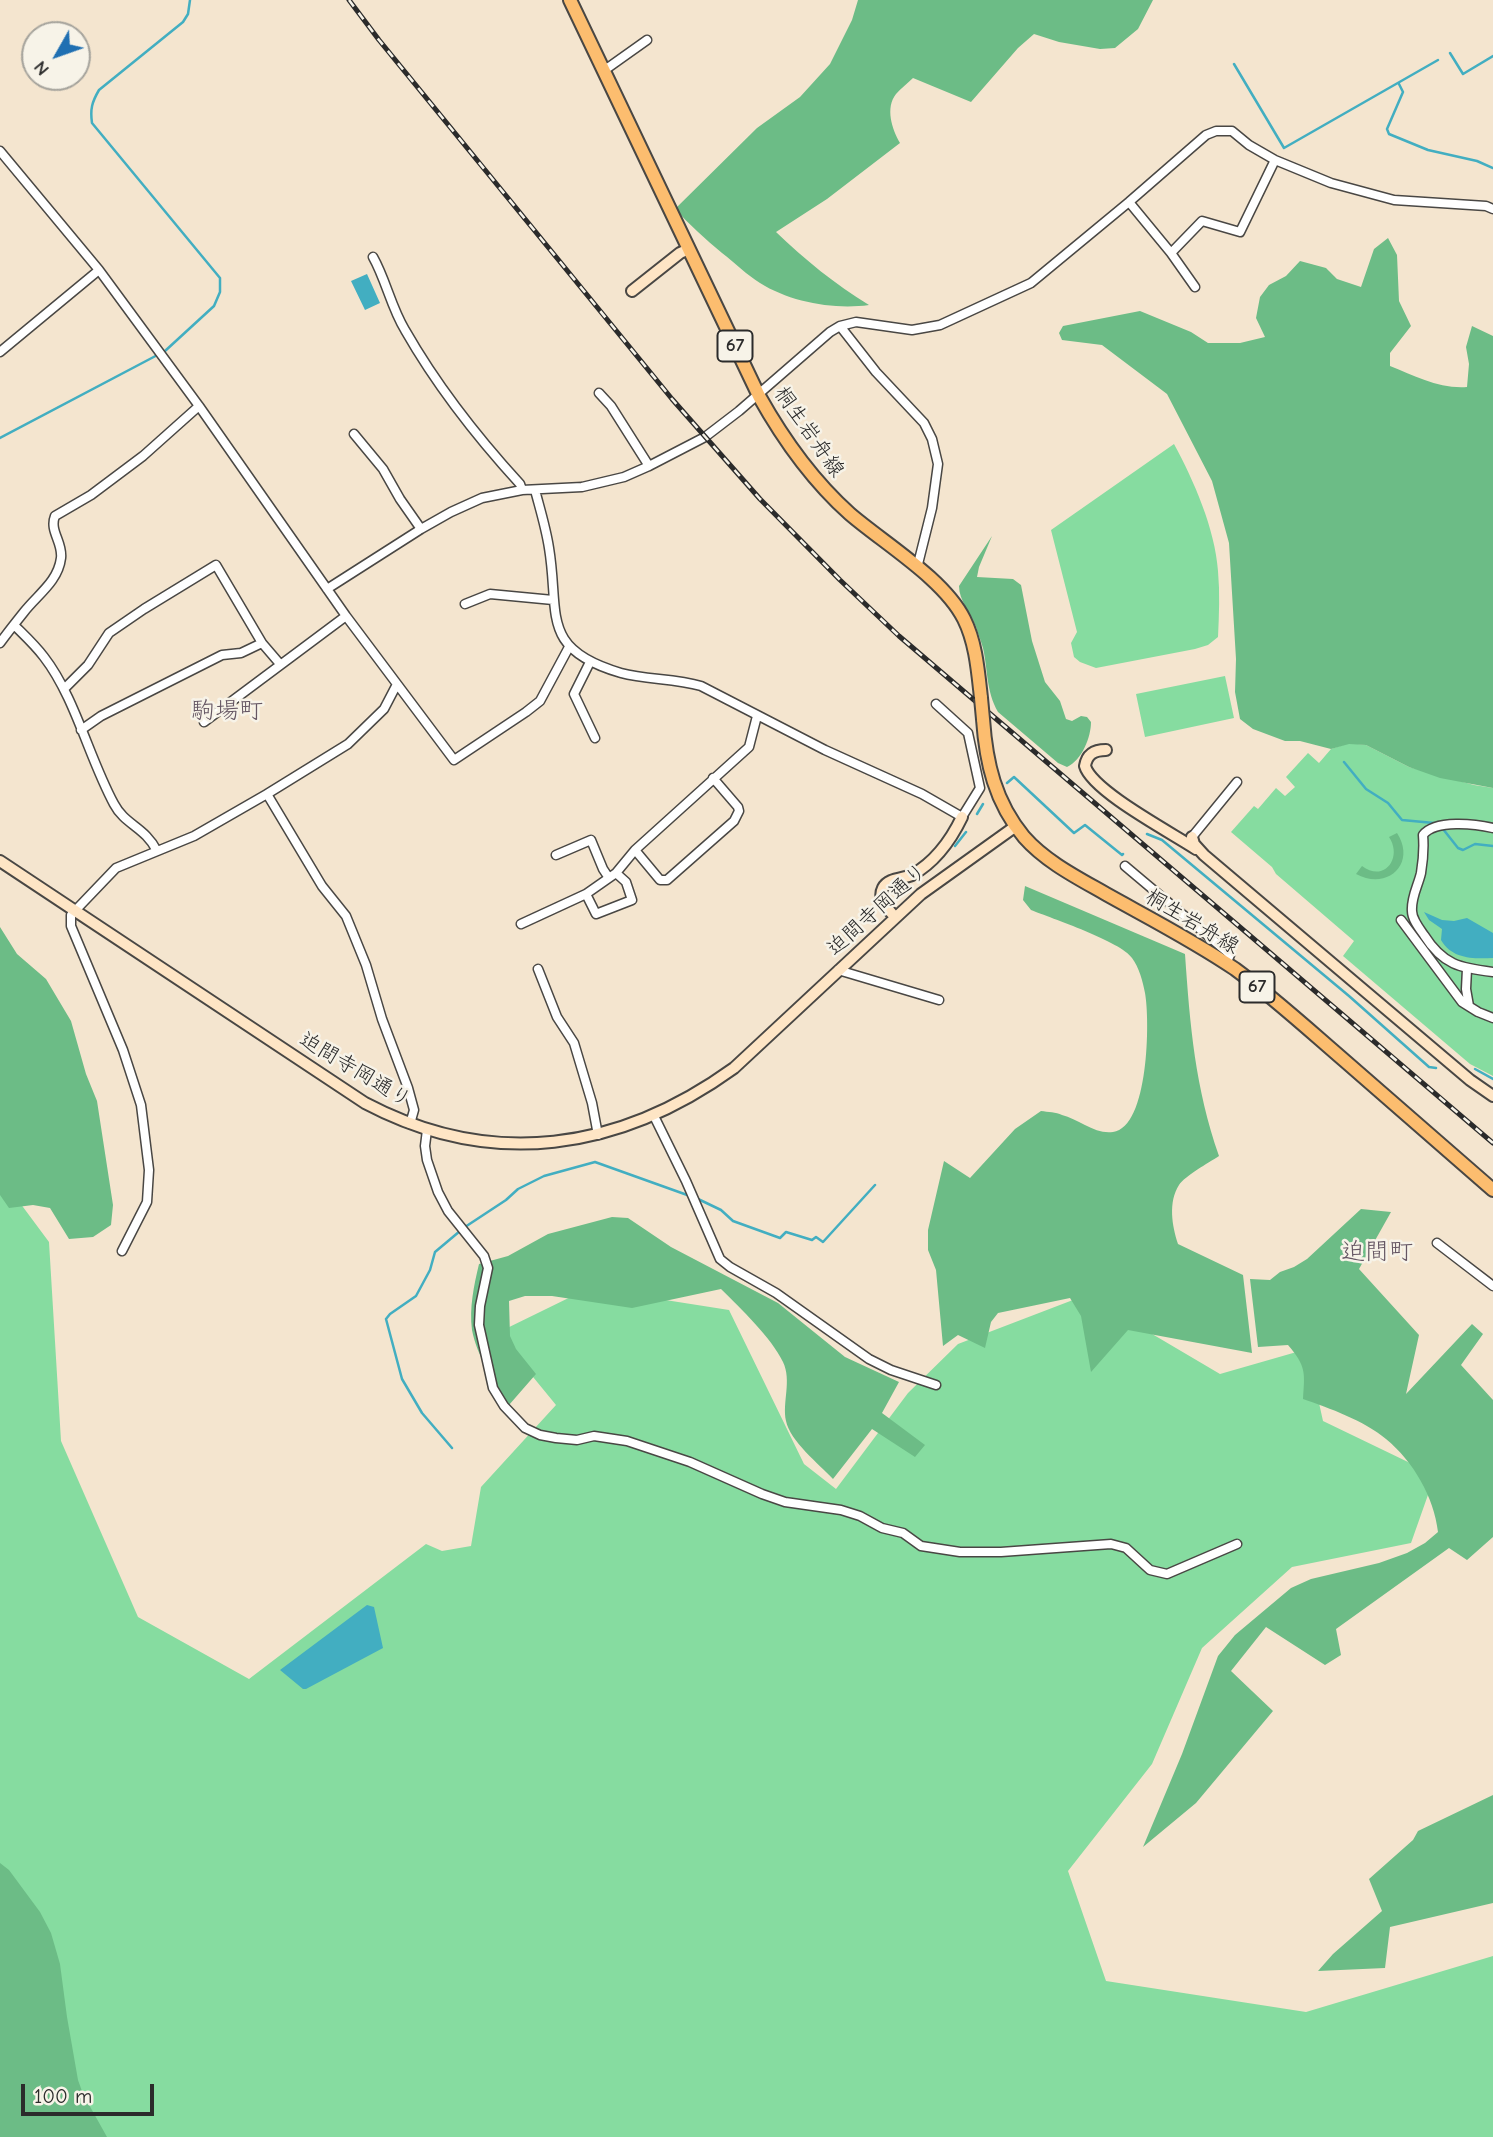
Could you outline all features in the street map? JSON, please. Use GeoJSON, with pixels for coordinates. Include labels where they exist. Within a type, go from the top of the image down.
{"type":"FeatureCollection","features":[{"type":"Feature","properties":{"kind":"main road","name":"桐生岩舟線"},"geometry":{"type":"LineString","coordinates":[[570,0],[759,396],[786,441],[824,488],[851,515],[944,592],[964,618],[974,649],[987,759],[995,787],[1016,826],[1036,849],[1050,860],[1226,964],[1271,998],[1493,1189]]}},
{"type":"Feature","properties":{"kind":"street"},"geometry":{"type":"LineString","coordinates":[[603,68],[609,67],[647,40]]}},
{"type":"Feature","properties":{"kind":"street"},"geometry":{"type":"LineString","coordinates":[[327,589],[421,529],[482,498],[522,490],[582,488],[624,477],[649,466],[705,437],[759,396],[840,326],[856,322],[912,330],[940,325],[1031,283],[1206,135],[1216,131],[1232,131],[1249,145],[1275,160],[1331,183],[1394,200],[1486,206],[1493,209]]}},
{"type":"Feature","properties":{"kind":"street"},"geometry":{"type":"LineString","coordinates":[[0,151],[99,270],[199,406],[396,686],[454,760],[540,701],[569,647]]}},
{"type":"Feature","properties":{"kind":"street"},"geometry":{"type":"LineString","coordinates":[[1171,253],[1202,221],[1240,232],[1275,160]]}},
{"type":"Feature","properties":{"kind":"street"},"geometry":{"type":"LineString","coordinates":[[1129,202],[1195,287]]}},
{"type":"Feature","properties":{"kind":"street"},"geometry":{"type":"LineString","coordinates":[[632,292],[689,249]]}},
{"type":"Feature","properties":{"kind":"street"},"geometry":{"type":"LineString","coordinates":[[373,257],[404,328],[424,362],[522,490]]}},
{"type":"Feature","properties":{"kind":"street"},"geometry":{"type":"LineString","coordinates":[[0,352],[99,270]]}},
{"type":"Feature","properties":{"kind":"street"},"geometry":{"type":"LineString","coordinates":[[840,326],[876,372],[924,423],[932,439],[938,464],[932,508],[917,568]]}},
{"type":"Feature","properties":{"kind":"street"},"geometry":{"type":"LineString","coordinates":[[599,393],[611,405],[649,466]]}},
{"type":"Feature","properties":{"kind":"street"},"geometry":{"type":"LineString","coordinates":[[0,642],[57,573],[61,548],[54,531],[55,516],[91,495],[143,456],[199,406]]}},
{"type":"Feature","properties":{"kind":"street"},"geometry":{"type":"LineString","coordinates":[[354,433],[383,469],[421,529]]}},
{"type":"Feature","properties":{"kind":"street"},"geometry":{"type":"LineString","coordinates":[[535,490],[549,548],[557,627],[569,647],[590,662],[624,674],[701,686],[825,750],[922,794],[962,817]]}},
{"type":"Feature","properties":{"kind":"street"},"geometry":{"type":"LineString","coordinates":[[64,689],[88,665],[109,633],[216,565],[262,643],[280,664]]}},
{"type":"Feature","properties":{"kind":"street"},"geometry":{"type":"LineString","coordinates":[[465,604],[490,594],[553,600]]}},
{"type":"Feature","properties":{"kind":"street"},"geometry":{"type":"LineString","coordinates":[[204,722],[346,616]]}},
{"type":"Feature","properties":{"kind":"street"},"geometry":{"type":"LineString","coordinates":[[14,625],[44,657],[64,689],[118,812],[147,834],[157,851]]}},
{"type":"Feature","properties":{"kind":"street"},"geometry":{"type":"LineString","coordinates":[[81,730],[101,716],[222,655],[241,653],[262,643]]}},
{"type":"Feature","properties":{"kind":"street"},"geometry":{"type":"LineString","coordinates":[[590,662],[574,694],[595,738]]}},
{"type":"Feature","properties":{"kind":"street"},"geometry":{"type":"LineString","coordinates":[[122,1251],[147,1202],[149,1170],[141,1105],[132,1074],[71,926],[71,915],[116,868],[194,836],[348,744],[384,709],[396,686]]}},
{"type":"Feature","properties":{"kind":"street"},"geometry":{"type":"LineString","coordinates":[[895,917],[883,904],[883,887],[914,873],[935,856],[949,840],[980,788],[968,733],[936,704]]}},
{"type":"Feature","properties":{"kind":"street"},"geometry":{"type":"LineString","coordinates":[[521,924],[586,894],[613,875],[635,850],[749,747],[757,716]]}},
{"type":"Feature","properties":{"kind":"street"},"geometry":{"type":"LineString","coordinates":[[1106,750],[1098,750],[1089,756],[1085,766],[1088,775],[1119,800],[1204,855]]}},
{"type":"Feature","properties":{"kind":"street"},"geometry":{"type":"LineString","coordinates":[[635,850],[660,880],[667,880],[734,821],[738,807],[713,778]]}},
{"type":"Feature","properties":{"kind":"street"},"geometry":{"type":"LineString","coordinates":[[1237,782],[1192,837],[1194,844],[1469,1080],[1493,1096]]}},
{"type":"Feature","properties":{"kind":"street"},"geometry":{"type":"LineString","coordinates":[[268,794],[322,886],[346,916],[366,965],[382,1019],[408,1088],[414,1110],[410,1124]]}},
{"type":"Feature","properties":{"kind":"street"},"geometry":{"type":"LineString","coordinates":[[1493,828],[1473,824],[1447,825],[1425,831],[1421,876],[1414,894],[1412,910],[1413,917],[1430,945],[1451,964],[1493,972]]}},
{"type":"Feature","properties":{"kind":"street","name":"迫間寺岡通り"},"geometry":{"type":"LineString","coordinates":[[0,861],[342,1089],[390,1116],[427,1130],[477,1140],[521,1143],[566,1141],[598,1135],[654,1116],[684,1101],[734,1068],[895,917],[952,870],[1016,826]]}},
{"type":"Feature","properties":{"kind":"street"},"geometry":{"type":"LineString","coordinates":[[556,855],[591,839],[603,869],[626,882],[632,900],[596,914],[586,894]]}},
{"type":"Feature","properties":{"kind":"street"},"geometry":{"type":"LineString","coordinates":[[1125,866],[1226,951],[1230,955],[1226,964]]}},
{"type":"Feature","properties":{"kind":"street"},"geometry":{"type":"LineString","coordinates":[[1413,917],[1399,920],[1462,1002],[1493,1018]]}},
{"type":"Feature","properties":{"kind":"street"},"geometry":{"type":"LineString","coordinates":[[538,969],[556,1017],[574,1043],[592,1103],[598,1135]]}},
{"type":"Feature","properties":{"kind":"street"},"geometry":{"type":"LineString","coordinates":[[1467,969],[1469,1006]]}},
{"type":"Feature","properties":{"kind":"street"},"geometry":{"type":"LineString","coordinates":[[838,970],[939,1000]]}},
{"type":"Feature","properties":{"kind":"street"},"geometry":{"type":"LineString","coordinates":[[654,1116],[720,1259],[776,1293],[869,1359],[891,1370],[936,1385]]}},
{"type":"Feature","properties":{"kind":"street"},"geometry":{"type":"LineString","coordinates":[[427,1130],[426,1153],[438,1192],[448,1211],[484,1255],[488,1268],[479,1325],[493,1388],[505,1406],[526,1428],[540,1435],[556,1438],[577,1440],[594,1436],[627,1441],[690,1462],[762,1494],[860,1516],[883,1528],[903,1533],[921,1546],[960,1552],[1001,1552],[1111,1544],[1126,1548],[1150,1570],[1167,1574],[1237,1544]]}},
{"type":"Feature","properties":{"kind":"street"},"geometry":{"type":"LineString","coordinates":[[1437,1243],[1493,1286]]}},
{"type":"Feature","properties":{"kind":"green space"},"geometry":{"type":"Polygon","coordinates":[[[858,0],[1153,0],[1138,29],[1115,48],[1100,49],[1059,42],[1034,34],[1018,48],[971,102],[913,78],[900,90],[893,100],[890,112],[900,143],[827,199],[776,232],[821,271],[869,305],[827,305],[798,300],[760,283],[675,209],[757,128],[800,97],[830,64],[852,20],[858,0]]]}},
{"type":"Feature","properties":{"kind":"green space"},"geometry":{"type":"Polygon","coordinates":[[[1388,238],[1397,255],[1399,301],[1411,326],[1390,353],[1390,366],[1437,384],[1467,387],[1469,364],[1466,347],[1472,326],[1493,336],[1493,788],[1440,778],[1409,767],[1366,745],[1349,744],[1331,749],[1300,741],[1285,741],[1253,729],[1240,719],[1235,692],[1236,659],[1229,543],[1212,481],[1167,394],[1102,345],[1062,340],[1059,333],[1063,326],[1140,311],[1191,332],[1208,343],[1240,343],[1265,337],[1256,318],[1260,297],[1269,285],[1286,276],[1300,261],[1326,268],[1337,279],[1361,287],[1374,249],[1388,238]]]}},
{"type":"Feature","properties":{"kind":"green space"},"geometry":{"type":"Polygon","coordinates":[[[1174,444],[1196,489],[1213,539],[1219,579],[1218,637],[1208,645],[1195,649],[1096,668],[1080,662],[1074,657],[1071,643],[1077,632],[1051,530],[1174,444]]]}},
{"type":"Feature","properties":{"kind":"green space"},"geometry":{"type":"Polygon","coordinates":[[[992,536],[977,577],[1013,579],[1021,585],[1032,641],[1045,682],[1060,701],[1066,719],[1072,721],[1081,716],[1087,717],[1091,722],[1085,748],[1067,767],[1058,763],[998,712],[991,696],[983,648],[961,597],[959,586],[992,536]]]}},
{"type":"Feature","properties":{"kind":"green space"},"geometry":{"type":"Polygon","coordinates":[[[1225,676],[1234,718],[1145,737],[1136,694],[1225,676]]]}},
{"type":"Feature","properties":{"kind":"green space"},"geometry":{"type":"Polygon","coordinates":[[[1349,743],[1366,745],[1409,767],[1493,788],[1493,1076],[1470,1064],[1343,956],[1354,941],[1231,832],[1254,806],[1258,809],[1276,788],[1285,796],[1295,787],[1286,777],[1308,753],[1319,763],[1331,749],[1349,743]]]}},
{"type":"Feature","properties":{"kind":"green space"},"geometry":{"type":"Polygon","coordinates":[[[1397,833],[1403,855],[1396,872],[1378,879],[1356,874],[1362,866],[1377,872],[1389,866],[1394,853],[1389,837],[1397,833]]]}},
{"type":"Feature","properties":{"kind":"green space"},"geometry":{"type":"Polygon","coordinates":[[[1025,886],[1185,954],[1199,1081],[1219,1156],[1179,1185],[1173,1199],[1173,1222],[1178,1244],[1243,1275],[1252,1353],[1128,1330],[1091,1372],[1081,1316],[1070,1298],[998,1313],[991,1322],[985,1348],[958,1335],[943,1346],[936,1270],[928,1250],[928,1230],[944,1161],[970,1178],[1015,1129],[1041,1111],[1060,1114],[1100,1131],[1113,1132],[1125,1126],[1134,1112],[1144,1071],[1147,1007],[1142,979],[1132,958],[1101,938],[1031,910],[1023,900],[1025,886]]]}},
{"type":"Feature","properties":{"kind":"green space"},"geometry":{"type":"Polygon","coordinates":[[[0,927],[17,954],[46,979],[71,1021],[86,1074],[97,1101],[113,1205],[111,1225],[93,1237],[69,1239],[50,1208],[33,1205],[9,1208],[0,1195],[0,927]]]}},
{"type":"Feature","properties":{"kind":"green space"},"geometry":{"type":"Polygon","coordinates":[[[0,1176],[49,1242],[61,1441],[138,1617],[249,1679],[426,1544],[442,1551],[471,1546],[481,1487],[556,1405],[497,1333],[589,1288],[729,1310],[804,1464],[836,1489],[908,1393],[958,1344],[1086,1295],[1220,1374],[1307,1349],[1323,1421],[1435,1475],[1411,1543],[1292,1567],[1202,1648],[1152,1764],[1068,1871],[1106,1981],[1306,2012],[1493,1956],[1493,2137],[75,2137],[0,1946],[0,1176]]]}},
{"type":"Feature","properties":{"kind":"green space"},"geometry":{"type":"Polygon","coordinates":[[[1361,1209],[1391,1212],[1359,1269],[1419,1335],[1406,1394],[1472,1324],[1483,1334],[1461,1365],[1493,1400],[1493,1537],[1467,1560],[1449,1548],[1336,1629],[1341,1655],[1325,1665],[1266,1627],[1231,1671],[1273,1711],[1196,1803],[1143,1847],[1182,1754],[1218,1656],[1235,1635],[1291,1588],[1311,1579],[1379,1563],[1407,1553],[1438,1532],[1432,1506],[1421,1481],[1396,1448],[1377,1432],[1357,1421],[1303,1399],[1303,1370],[1288,1345],[1258,1347],[1250,1279],[1270,1280],[1307,1259],[1361,1209]]]}},
{"type":"Feature","properties":{"kind":"green space"},"geometry":{"type":"Polygon","coordinates":[[[612,1217],[628,1218],[671,1247],[778,1303],[845,1357],[899,1382],[882,1413],[925,1445],[915,1457],[872,1429],[833,1479],[799,1444],[789,1429],[785,1414],[786,1369],[778,1353],[755,1324],[721,1289],[632,1308],[552,1296],[525,1296],[509,1301],[510,1336],[516,1349],[536,1374],[509,1405],[482,1360],[474,1340],[472,1305],[479,1264],[508,1256],[548,1234],[612,1217]]]}},
{"type":"Feature","properties":{"kind":"green space"},"geometry":{"type":"Polygon","coordinates":[[[1493,1795],[1493,1903],[1390,1927],[1385,1968],[1318,1971],[1333,1954],[1382,1911],[1369,1879],[1413,1840],[1418,1831],[1493,1795]]]}},
{"type":"Feature","properties":{"kind":"green space"},"geometry":{"type":"Polygon","coordinates":[[[0,1863],[9,1870],[40,1912],[51,1933],[60,1964],[78,2080],[107,2137],[0,2137],[0,1863]]]}},
{"type":"Feature","properties":{"kind":"water"},"geometry":{"type":"Polygon","coordinates":[[[367,274],[380,303],[365,310],[351,281],[367,274]]]}},
{"type":"Feature","properties":{"kind":"water"},"geometry":{"type":"Polygon","coordinates":[[[1424,912],[1442,920],[1467,918],[1493,933],[1493,958],[1471,958],[1451,951],[1441,940],[1442,929],[1429,920],[1424,912]]]}},
{"type":"Feature","properties":{"kind":"water"},"geometry":{"type":"Polygon","coordinates":[[[367,1605],[374,1607],[383,1648],[306,1689],[280,1670],[367,1605]]]}},
{"type":"Feature","properties":{"kind":"waterway"},"geometry":{"type":"LineString","coordinates":[[0,438],[165,351],[214,306],[220,292],[220,278],[92,123],[91,118],[92,106],[99,90],[183,22],[188,14],[190,0]]}},
{"type":"Feature","properties":{"kind":"waterway"},"geometry":{"type":"LineString","coordinates":[[1450,53],[1463,74],[1493,56]]}},
{"type":"Feature","properties":{"kind":"waterway"},"geometry":{"type":"LineString","coordinates":[[1234,64],[1284,148],[1438,60]]}},
{"type":"Feature","properties":{"kind":"waterway"},"geometry":{"type":"LineString","coordinates":[[1399,84],[1403,92],[1387,129],[1389,134],[1428,150],[1477,161],[1493,168]]}},
{"type":"Feature","properties":{"kind":"waterway"},"geometry":{"type":"LineString","coordinates":[[1344,762],[1366,789],[1388,803],[1402,820],[1434,823]]}},
{"type":"Feature","properties":{"kind":"waterway"},"geometry":{"type":"LineString","coordinates":[[1007,783],[1014,777],[1074,833],[1085,825],[1123,854]]}},
{"type":"Feature","properties":{"kind":"waterway"},"geometry":{"type":"LineString","coordinates":[[977,814],[983,804]]}},
{"type":"Feature","properties":{"kind":"waterway"},"geometry":{"type":"LineString","coordinates":[[1443,829],[1458,848],[1463,850],[1475,844],[1493,846]]}},
{"type":"Feature","properties":{"kind":"waterway"},"geometry":{"type":"LineString","coordinates":[[955,846],[966,832]]}},
{"type":"Feature","properties":{"kind":"waterway"},"geometry":{"type":"LineString","coordinates":[[1147,834],[1162,840],[1349,996],[1429,1067],[1436,1068]]}},
{"type":"Feature","properties":{"kind":"waterway"},"geometry":{"type":"LineString","coordinates":[[1475,1069],[1493,1079]]}},
{"type":"Feature","properties":{"kind":"waterway"},"geometry":{"type":"LineString","coordinates":[[465,1227],[518,1189],[544,1176],[595,1162],[690,1196]]}},
{"type":"Feature","properties":{"kind":"waterway"},"geometry":{"type":"LineString","coordinates":[[696,1198],[721,1210],[733,1221],[780,1238],[786,1232],[812,1240],[816,1237],[823,1242],[875,1185]]}},
{"type":"Feature","properties":{"kind":"waterway"},"geometry":{"type":"LineString","coordinates":[[452,1448],[422,1413],[402,1379],[386,1319],[416,1296],[430,1270],[435,1252],[460,1231]]}},
{"type":"Feature","properties":{"kind":"railway"},"geometry":{"type":"LineString","coordinates":[[349,0],[672,399],[760,499],[840,580],[899,636],[1493,1143]]}},
{"type":"Feature","properties":{"kind":"district","name":"駒場町"},"geometry":{"type":"Point","coordinates":[227,711]}},
{"type":"Feature","properties":{"kind":"district","name":"迫間町"},"geometry":{"type":"Point","coordinates":[1377,1252]}}]}
